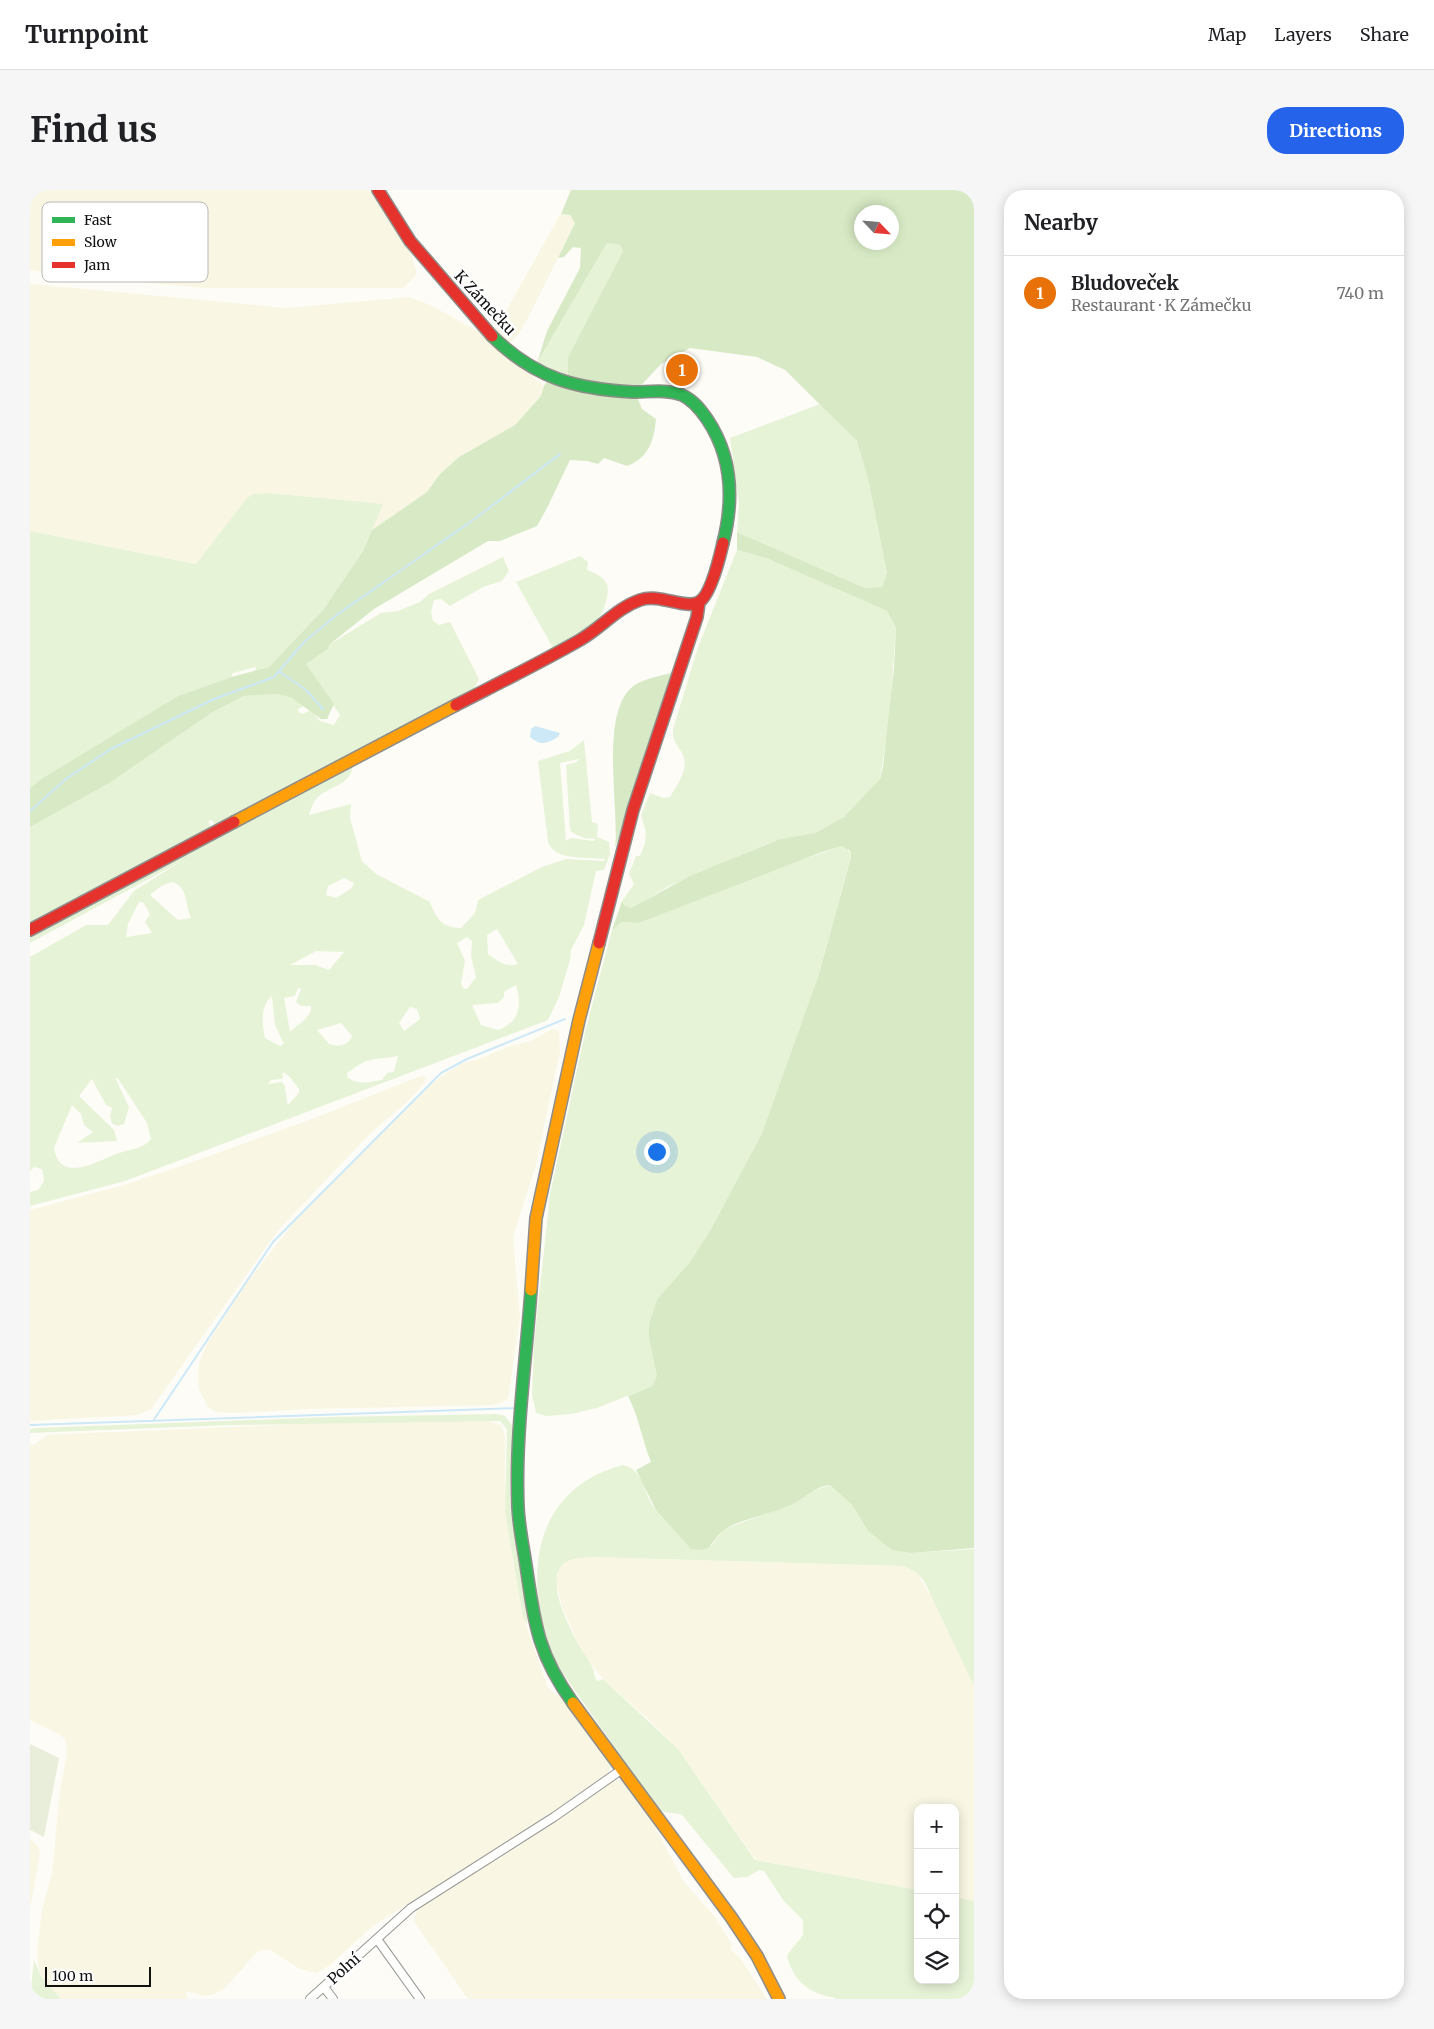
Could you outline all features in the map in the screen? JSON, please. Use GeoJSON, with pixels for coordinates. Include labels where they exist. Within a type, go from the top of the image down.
{"type":"FeatureCollection","features":[{"type":"Feature","properties":{"kind":"street","name":"K Zámečku"},"geometry":{"type":"LineString","coordinates":[[378,190],[392,218],[424,259],[481,325],[528,365],[550,378],[565,383],[635,392],[676,393],[693,402],[707,419],[719,438],[729,470],[732,497],[729,521],[723,542],[707,592],[699,602]]}},
{"type":"Feature","properties":{"kind":"street"},"geometry":{"type":"LineString","coordinates":[[30,930],[586,637],[625,607],[638,601],[661,596],[686,604],[699,602],[697,617],[633,810],[579,1020],[536,1218],[517,1490],[534,1618],[546,1660],[567,1695],[620,1770],[732,1917],[757,1956],[779,1999]]}},
{"type":"Feature","properties":{"kind":"street","name":"Polní"},"geometry":{"type":"LineString","coordinates":[[310,1999],[411,1908],[554,1817],[620,1770]]}},
{"type":"Feature","properties":{"kind":"street"},"geometry":{"type":"LineString","coordinates":[[377,1939],[420,1999]]}},
{"type":"Feature","properties":{"kind":"street"},"geometry":{"type":"LineString","coordinates":[[324,1987],[333,1999]]}},
{"type":"Feature","properties":{"kind":"shaded area"},"geometry":{"type":"Polygon","coordinates":[[[30,190],[370,190],[412,256],[417,274],[403,288],[206,288],[139,282],[208,282],[208,202],[42,202],[42,272],[30,270],[30,190]]]}},
{"type":"Feature","properties":{"kind":"shaded area"},"geometry":{"type":"Polygon","coordinates":[[[561,213],[573,217],[575,223],[528,318],[518,335],[510,343],[496,329],[561,213]]]}},
{"type":"Feature","properties":{"kind":"shaded area"},"geometry":{"type":"Polygon","coordinates":[[[30,284],[287,308],[410,297],[430,305],[481,333],[544,386],[542,396],[515,425],[459,457],[440,474],[427,492],[372,530],[382,504],[270,493],[196,564],[30,531],[30,284]]]}},
{"type":"Feature","properties":{"kind":"shaded area"},"geometry":{"type":"Polygon","coordinates":[[[552,1029],[559,1031],[560,1052],[536,1165],[513,1237],[520,1317],[508,1399],[496,1405],[311,1409],[234,1413],[216,1412],[208,1407],[199,1390],[198,1378],[199,1362],[207,1344],[245,1285],[298,1217],[428,1087],[446,1073],[463,1063],[482,1058],[507,1047],[531,1041],[552,1029]]]}},
{"type":"Feature","properties":{"kind":"shaded area"},"geometry":{"type":"Polygon","coordinates":[[[421,1076],[426,1077],[425,1082],[408,1101],[370,1134],[279,1229],[151,1409],[138,1415],[30,1421],[30,1210],[124,1185],[170,1170],[312,1119],[421,1076]]]}},
{"type":"Feature","properties":{"kind":"shaded area"},"geometry":{"type":"Polygon","coordinates":[[[486,1420],[501,1425],[505,1435],[505,1479],[510,1540],[525,1622],[548,1688],[558,1695],[608,1761],[611,1766],[608,1773],[528,1829],[373,1926],[330,1965],[317,1973],[300,1969],[270,1950],[263,1950],[257,1952],[225,1988],[214,1994],[205,1996],[185,1991],[188,1999],[61,1999],[41,1976],[37,1952],[42,1910],[52,1873],[60,1790],[67,1753],[66,1740],[59,1734],[30,1720],[30,1444],[33,1445],[48,1435],[65,1434],[303,1424],[486,1420]]]}},
{"type":"Feature","properties":{"kind":"shaded area"},"geometry":{"type":"Polygon","coordinates":[[[574,1558],[904,1566],[917,1573],[936,1605],[974,1686],[974,1901],[959,1898],[959,1804],[914,1804],[914,1889],[756,1860],[678,1749],[648,1719],[606,1682],[587,1660],[563,1609],[556,1584],[559,1569],[565,1562],[574,1558]]]}},
{"type":"Feature","properties":{"kind":"shaded area"},"geometry":{"type":"Polygon","coordinates":[[[619,1780],[623,1782],[648,1813],[684,1882],[716,1918],[732,1945],[730,1949],[741,1959],[767,1999],[468,1999],[417,1926],[414,1920],[418,1909],[481,1867],[496,1861],[609,1783],[619,1780]]]}},
{"type":"Feature","properties":{"kind":"shaded area"},"geometry":{"type":"Polygon","coordinates":[[[30,1838],[38,1847],[40,1853],[30,1909],[30,1838]]]}},
{"type":"Feature","properties":{"kind":"green space"},"geometry":{"type":"Polygon","coordinates":[[[571,190],[974,190],[974,1548],[911,1553],[892,1550],[868,1531],[852,1505],[830,1485],[815,1490],[786,1507],[730,1526],[719,1534],[708,1548],[691,1549],[656,1510],[636,1470],[651,1462],[628,1396],[652,1386],[657,1376],[649,1338],[649,1324],[657,1299],[690,1262],[711,1229],[762,1133],[819,974],[851,857],[850,851],[842,846],[822,852],[639,923],[622,922],[612,930],[622,901],[625,906],[631,908],[690,876],[780,839],[815,833],[844,817],[880,779],[883,767],[894,667],[896,628],[887,611],[766,558],[737,550],[737,532],[865,588],[882,587],[887,573],[868,479],[857,441],[785,370],[757,357],[690,348],[661,364],[635,392],[642,409],[656,419],[652,441],[641,458],[627,466],[604,458],[598,464],[570,460],[537,526],[500,541],[488,541],[374,609],[330,644],[328,649],[306,664],[334,704],[327,719],[321,719],[292,698],[278,694],[244,696],[213,712],[108,784],[30,827],[30,788],[43,778],[178,696],[231,677],[269,667],[323,610],[363,551],[372,530],[427,492],[440,474],[459,457],[515,425],[541,396],[552,372],[568,377],[568,357],[623,251],[620,245],[607,243],[537,363],[547,331],[580,268],[581,248],[573,247],[564,257],[558,258],[575,223],[570,215],[561,214],[571,190]]]}},
{"type":"Feature","properties":{"kind":"green space"},"geometry":{"type":"Polygon","coordinates":[[[607,243],[620,245],[623,251],[568,357],[568,378],[538,367],[537,363],[607,243]]]}},
{"type":"Feature","properties":{"kind":"green space"},"geometry":{"type":"Polygon","coordinates":[[[820,404],[857,441],[868,479],[887,573],[882,587],[865,588],[737,532],[739,504],[730,438],[820,404]]]}},
{"type":"Feature","properties":{"kind":"green space"},"geometry":{"type":"Polygon","coordinates":[[[270,493],[383,504],[363,551],[323,610],[269,667],[255,671],[256,667],[233,673],[231,677],[178,696],[30,788],[30,531],[196,564],[247,498],[253,494],[270,493]]]}},
{"type":"Feature","properties":{"kind":"green space"},"geometry":{"type":"Polygon","coordinates":[[[737,550],[766,558],[887,611],[896,628],[889,722],[880,779],[868,794],[844,817],[815,833],[780,839],[757,848],[667,887],[631,908],[625,906],[622,901],[634,884],[629,874],[636,856],[640,856],[645,843],[646,832],[641,815],[650,793],[663,798],[670,797],[682,776],[685,764],[682,753],[674,739],[673,729],[698,647],[737,550]]]}},
{"type":"Feature","properties":{"kind":"green space"},"geometry":{"type":"Polygon","coordinates":[[[580,556],[588,562],[587,570],[600,576],[606,582],[608,591],[604,608],[588,630],[553,648],[516,582],[580,556]]]}},
{"type":"Feature","properties":{"kind":"green space"},"geometry":{"type":"Polygon","coordinates":[[[503,557],[509,571],[502,581],[483,587],[450,606],[441,599],[434,600],[431,612],[433,621],[439,625],[450,622],[479,679],[474,689],[215,825],[212,820],[208,821],[211,827],[30,924],[30,827],[108,784],[213,712],[244,696],[278,694],[292,698],[304,706],[298,709],[299,713],[303,714],[311,710],[320,721],[334,725],[340,715],[305,664],[328,649],[330,644],[381,613],[398,611],[420,602],[429,594],[503,557]]]}},
{"type":"Feature","properties":{"kind":"green space"},"geometry":{"type":"Polygon","coordinates":[[[675,672],[615,848],[613,759],[614,734],[618,712],[625,695],[638,683],[675,672]]]}},
{"type":"Feature","properties":{"kind":"green space"},"geometry":{"type":"Polygon","coordinates":[[[584,740],[592,822],[598,824],[597,837],[609,842],[610,854],[604,870],[596,871],[584,925],[571,950],[570,960],[559,997],[548,1020],[125,1181],[30,1206],[30,1192],[38,1190],[44,1181],[42,1169],[34,1167],[30,1171],[30,957],[86,925],[108,925],[134,891],[180,862],[30,943],[30,934],[353,764],[349,777],[316,799],[309,815],[351,804],[350,818],[362,861],[376,874],[430,902],[438,918],[445,924],[461,928],[475,913],[478,900],[542,867],[566,859],[604,861],[605,859],[564,855],[552,848],[548,842],[538,761],[570,751],[584,740]],[[579,759],[560,763],[566,841],[571,838],[594,841],[595,839],[584,838],[571,832],[570,828],[566,765],[577,762],[579,759]],[[344,878],[328,886],[326,895],[336,898],[352,888],[354,883],[344,878]],[[172,882],[161,886],[150,895],[178,920],[191,918],[181,887],[177,884],[172,882]],[[139,902],[128,924],[126,937],[152,933],[145,922],[150,914],[143,902],[139,902]],[[497,929],[487,935],[488,954],[510,965],[518,964],[497,929]],[[467,937],[457,943],[465,961],[461,984],[464,989],[467,989],[476,977],[471,956],[472,941],[467,937]],[[316,951],[290,965],[315,965],[329,970],[344,952],[316,951]],[[516,985],[504,992],[504,997],[498,1003],[472,1005],[481,1025],[498,1030],[505,1027],[515,1018],[519,1006],[516,985]],[[298,988],[295,996],[284,998],[290,1032],[307,1017],[311,1010],[311,1006],[301,1006],[296,1002],[301,989],[298,988]],[[272,996],[265,1005],[265,1038],[280,1046],[284,1044],[275,1025],[272,996]],[[410,1007],[399,1023],[404,1031],[420,1019],[417,1009],[410,1007]],[[341,1023],[317,1030],[329,1044],[346,1044],[352,1036],[341,1023]],[[398,1056],[361,1063],[347,1073],[348,1078],[356,1082],[369,1082],[382,1080],[387,1073],[394,1072],[398,1056]],[[283,1072],[282,1079],[271,1080],[268,1084],[282,1082],[285,1086],[287,1103],[289,1104],[299,1093],[299,1089],[289,1076],[283,1072]],[[117,1077],[116,1079],[129,1107],[124,1124],[117,1126],[112,1123],[110,1117],[112,1108],[106,1105],[92,1079],[79,1096],[114,1130],[117,1141],[77,1143],[93,1132],[84,1125],[81,1114],[72,1105],[54,1148],[58,1159],[64,1166],[72,1168],[82,1167],[141,1147],[151,1139],[147,1123],[117,1077]]]}},
{"type":"Feature","properties":{"kind":"green space"},"geometry":{"type":"Polygon","coordinates":[[[842,846],[847,848],[851,856],[819,974],[762,1133],[711,1229],[690,1262],[657,1299],[649,1324],[649,1338],[658,1376],[652,1386],[597,1408],[571,1414],[546,1416],[536,1413],[532,1395],[534,1343],[550,1194],[586,1028],[612,930],[622,922],[639,923],[778,868],[842,846]]]}},
{"type":"Feature","properties":{"kind":"green space"},"geometry":{"type":"Polygon","coordinates":[[[497,1414],[505,1416],[514,1428],[510,1495],[513,1528],[527,1602],[527,1624],[523,1617],[505,1512],[507,1429],[500,1421],[231,1425],[30,1433],[30,1429],[37,1428],[332,1417],[497,1414]]]}},
{"type":"Feature","properties":{"kind":"green space"},"geometry":{"type":"Polygon","coordinates":[[[623,1465],[630,1468],[640,1477],[652,1504],[660,1514],[711,1546],[724,1529],[793,1504],[812,1491],[830,1485],[852,1505],[868,1531],[911,1553],[974,1549],[974,1686],[924,1581],[917,1573],[904,1566],[576,1558],[569,1560],[559,1569],[557,1591],[565,1616],[591,1666],[595,1678],[598,1681],[603,1679],[678,1749],[755,1860],[914,1889],[914,1984],[959,1984],[959,1898],[974,1901],[974,1999],[834,1999],[836,1998],[810,1990],[793,1972],[787,1955],[803,1935],[803,1920],[783,1900],[764,1871],[759,1870],[747,1877],[734,1878],[682,1815],[658,1809],[557,1665],[546,1635],[539,1605],[537,1574],[541,1546],[551,1519],[567,1496],[591,1478],[623,1465]]]}},
{"type":"Feature","properties":{"kind":"green space"},"geometry":{"type":"Polygon","coordinates":[[[30,1744],[59,1758],[44,1837],[30,1830],[30,1744]]]}},
{"type":"Feature","properties":{"kind":"green space"},"geometry":{"type":"Polygon","coordinates":[[[34,1960],[41,1976],[61,1999],[30,1999],[34,1960]]]}},
{"type":"Feature","properties":{"kind":"water"},"geometry":{"type":"Polygon","coordinates":[[[535,726],[560,733],[558,737],[547,742],[537,742],[530,737],[531,729],[535,726]]]}},
{"type":"Feature","properties":{"kind":"waterway"},"geometry":{"type":"LineString","coordinates":[[30,811],[66,779],[111,749],[214,699],[274,677],[304,642],[338,614],[476,518],[560,454]]}},
{"type":"Feature","properties":{"kind":"waterway"},"geometry":{"type":"LineString","coordinates":[[280,672],[306,690],[323,709]]}},
{"type":"Feature","properties":{"kind":"waterway"},"geometry":{"type":"LineString","coordinates":[[153,1421],[273,1242],[441,1073],[467,1059],[565,1019]]}},
{"type":"Feature","properties":{"kind":"waterway"},"geometry":{"type":"LineString","coordinates":[[30,1425],[519,1408]]}},
{"type":"Feature","properties":{"kind":"traffic: fast"},"geometry":{"type":"LineString","coordinates":[[492,336],[524,362],[557,379],[593,388],[633,392],[670,392],[682,395],[693,402],[715,433],[726,463],[729,511],[723,543]]}},
{"type":"Feature","properties":{"kind":"traffic: fast"},"geometry":{"type":"LineString","coordinates":[[531,1290],[519,1426],[517,1480],[520,1531],[540,1640],[553,1670],[573,1703]]}},
{"type":"Feature","properties":{"kind":"traffic: slow"},"geometry":{"type":"LineString","coordinates":[[234,822],[456,705]]}},
{"type":"Feature","properties":{"kind":"traffic: slow"},"geometry":{"type":"LineString","coordinates":[[531,1290],[536,1218],[579,1020],[599,943]]}},
{"type":"Feature","properties":{"kind":"traffic: slow"},"geometry":{"type":"LineString","coordinates":[[573,1703],[731,1917],[757,1956],[779,1999]]}},
{"type":"Feature","properties":{"kind":"traffic: jam"},"geometry":{"type":"LineString","coordinates":[[378,190],[410,241],[492,336]]}},
{"type":"Feature","properties":{"kind":"traffic: jam"},"geometry":{"type":"LineString","coordinates":[[456,705],[580,640],[616,613],[640,600],[656,598],[687,604],[699,602],[711,584],[723,543]]}},
{"type":"Feature","properties":{"kind":"traffic: jam"},"geometry":{"type":"LineString","coordinates":[[599,943],[633,810],[697,617],[699,603]]}},
{"type":"Feature","properties":{"kind":"traffic: jam"},"geometry":{"type":"LineString","coordinates":[[30,930],[234,822]]}},
{"type":"Feature","properties":{"kind":"place","name":"Bludoveček"},"geometry":{"type":"Point","coordinates":[682,370]}}]}
